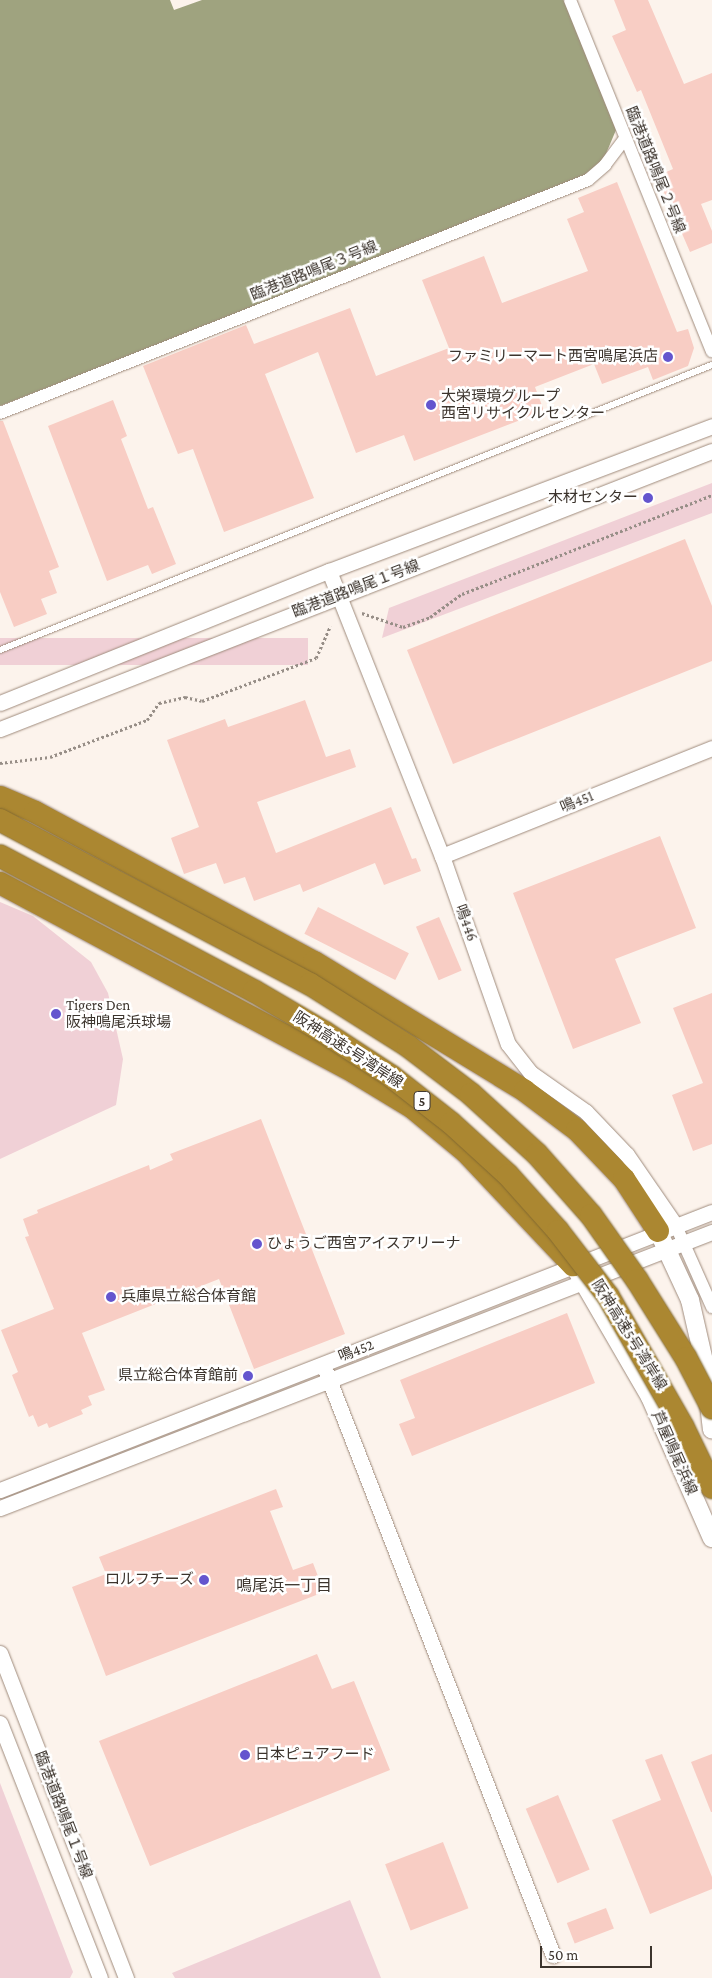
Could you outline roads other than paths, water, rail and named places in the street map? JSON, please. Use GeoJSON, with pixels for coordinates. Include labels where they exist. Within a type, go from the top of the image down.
{"type":"FeatureCollection","features":[{"type":"Feature","properties":{"kind":"highway"},"geometry":{"type":"LineString","coordinates":[[0,797],[35,812],[314,962],[525,1091],[577,1130],[624,1179],[671,1238]]}},
{"type":"Feature","properties":{"kind":"highway","name":"5"},"geometry":{"type":"LineString","coordinates":[[0,820],[310,984],[408,1046],[471,1094],[536,1154],[591,1215],[637,1280],[686,1358],[712,1408]]}},
{"type":"Feature","properties":{"kind":"highway","name":"阪神高速5号湾岸線"},"geometry":{"type":"LineString","coordinates":[[0,856],[254,992],[324,1032],[391,1076],[451,1123],[508,1175],[558,1231],[608,1296],[683,1427],[712,1487]]}},
{"type":"Feature","properties":{"kind":"highway","name":"5"},"geometry":{"type":"LineString","coordinates":[[0,883],[354,1072],[413,1108],[466,1152],[579,1274]]}},
{"type":"Feature","properties":{"kind":"main road"},"geometry":{"type":"LineString","coordinates":[[671,1238],[697,1327],[712,1430]]}},
{"type":"Feature","properties":{"kind":"main road","name":"芦屋鳴尾浜線"},"geometry":{"type":"LineString","coordinates":[[579,1274],[650,1397],[712,1538]]}},
{"type":"Feature","properties":{"kind":"street","name":"臨港道路鳴尾２号線"},"geometry":{"type":"LineString","coordinates":[[570,0],[624,138],[712,351]]}},
{"type":"Feature","properties":{"kind":"street","name":"臨港道路鳴尾３号線"},"geometry":{"type":"LineString","coordinates":[[0,413],[588,180],[605,165],[624,138]]}},
{"type":"Feature","properties":{"kind":"street","name":"臨港道路鳴尾１号線"},"geometry":{"type":"LineString","coordinates":[[0,703],[329,571],[712,426]]}},
{"type":"Feature","properties":{"kind":"street","name":"臨港道路鳴尾１号線"},"geometry":{"type":"LineString","coordinates":[[0,729],[712,451]]}},
{"type":"Feature","properties":{"kind":"street","name":"鳴446"},"geometry":{"type":"LineString","coordinates":[[329,571],[442,856],[508,1044],[531,1073],[586,1112],[627,1155],[671,1238]]}},
{"type":"Feature","properties":{"kind":"street","name":"鳴451"},"geometry":{"type":"LineString","coordinates":[[442,856],[712,748]]}},
{"type":"Feature","properties":{"kind":"street","name":"鳴452"},"geometry":{"type":"LineString","coordinates":[[0,1508],[329,1381],[579,1274],[671,1238],[712,1212]]}},
{"type":"Feature","properties":{"kind":"street","name":"鳴452"},"geometry":{"type":"LineString","coordinates":[[0,1490],[322,1364],[579,1274],[671,1238],[712,1232]]}},
{"type":"Feature","properties":{"kind":"street"},"geometry":{"type":"LineString","coordinates":[[671,1238],[712,1307]]}},
{"type":"Feature","properties":{"kind":"street"},"geometry":{"type":"LineString","coordinates":[[322,1364],[553,1955]]}},
{"type":"Feature","properties":{"kind":"street","name":"臨港道路鳴尾１号線"},"geometry":{"type":"LineString","coordinates":[[0,1653],[126,1978]]}},
{"type":"Feature","properties":{"kind":"street","name":"臨港道路鳴尾１号線"},"geometry":{"type":"LineString","coordinates":[[0,1724],[100,1978]]}},
{"type":"Feature","properties":{"kind":"lane"},"geometry":{"type":"LineString","coordinates":[[0,650],[712,365]]}},
{"type":"Feature","properties":{"kind":"place","name":"ファミリーマート西宮鳴尾浜店"},"geometry":{"type":"Point","coordinates":[668,357]}},
{"type":"Feature","properties":{"kind":"place","name":"大栄環境グループ 西宮リサイクルセンター"},"geometry":{"type":"Point","coordinates":[431,405]}},
{"type":"Feature","properties":{"kind":"place","name":"木材センター"},"geometry":{"type":"Point","coordinates":[648,498]}},
{"type":"Feature","properties":{"kind":"place","name":"Tigers Den 阪神鳴尾浜球場"},"geometry":{"type":"Point","coordinates":[56,1014]}},
{"type":"Feature","properties":{"kind":"place","name":"ひょうご西宮アイスアリーナ"},"geometry":{"type":"Point","coordinates":[257,1244]}},
{"type":"Feature","properties":{"kind":"place","name":"兵庫県立総合体育館"},"geometry":{"type":"Point","coordinates":[111,1297]}},
{"type":"Feature","properties":{"kind":"place","name":"県立総合体育館前"},"geometry":{"type":"Point","coordinates":[248,1376]}},
{"type":"Feature","properties":{"kind":"place","name":"ロルフチーズ"},"geometry":{"type":"Point","coordinates":[204,1580]}},
{"type":"Feature","properties":{"kind":"place","name":"日本ピュアフード"},"geometry":{"type":"Point","coordinates":[245,1755]}},
{"type":"Feature","properties":{"kind":"district","name":"鳴尾浜一丁目"},"geometry":{"type":"Point","coordinates":[284,1586]}}]}
